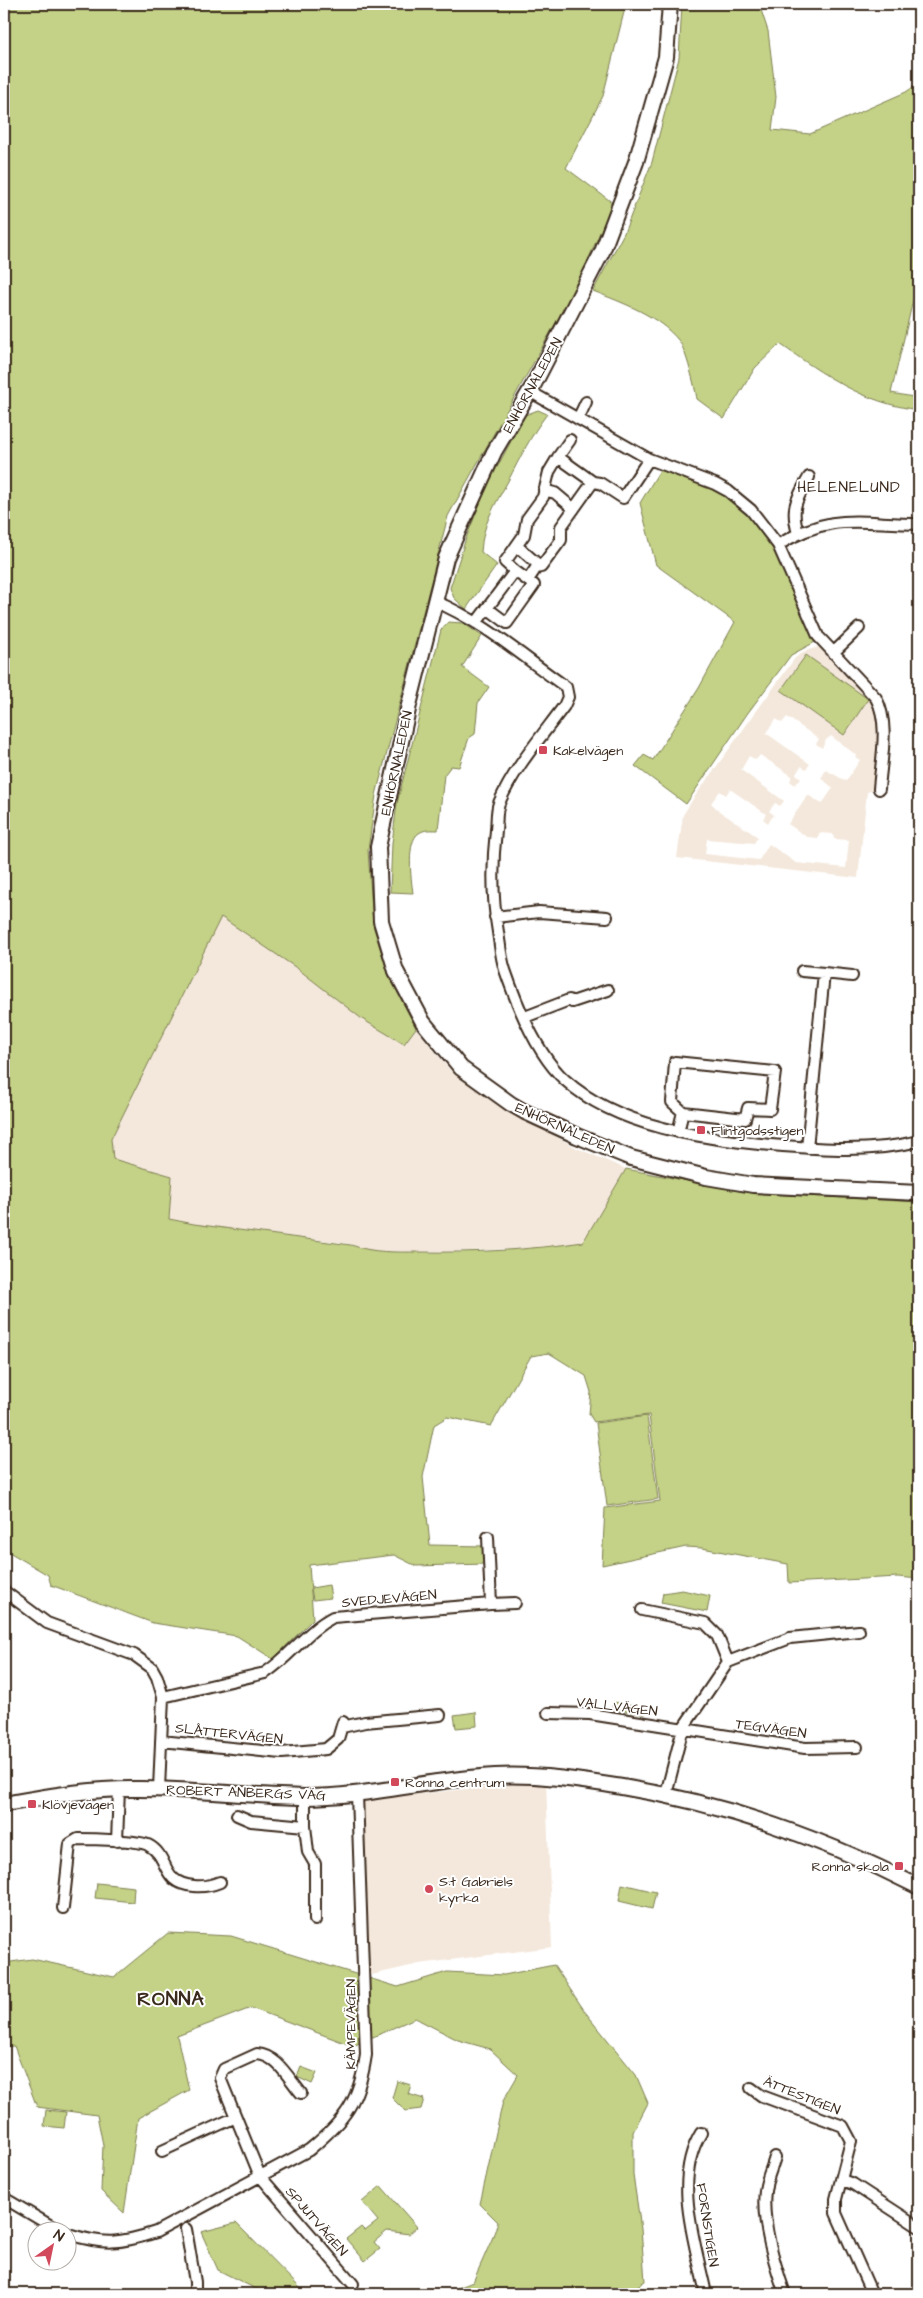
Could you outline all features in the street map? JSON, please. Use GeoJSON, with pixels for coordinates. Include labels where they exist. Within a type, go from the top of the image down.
{"type":"FeatureCollection","features":[{"type":"Feature","properties":{"kind":"street","name":"ENHÖRNALEDEN"},"geometry":{"type":"LineString","coordinates":[[670,4],[666,57],[621,206],[602,252],[529,392],[494,452],[446,558],[434,601],[378,847],[381,920],[396,971],[430,1029],[461,1068],[512,1104],[577,1136],[631,1158],[706,1177],[753,1185],[919,1192]]}},
{"type":"Feature","properties":{"kind":"street"},"geometry":{"type":"LineString","coordinates":[[529,392],[650,459],[728,492],[751,510],[778,545],[818,636],[876,698],[881,707],[884,721],[879,789]]}},
{"type":"Feature","properties":{"kind":"street"},"geometry":{"type":"LineString","coordinates":[[578,419],[586,402]]}},
{"type":"Feature","properties":{"kind":"street"},"geometry":{"type":"LineString","coordinates":[[487,608],[507,623],[534,584],[505,562],[524,535],[527,519],[544,490],[549,472],[570,440]]}},
{"type":"Feature","properties":{"kind":"street"},"geometry":{"type":"LineString","coordinates":[[558,457],[593,482],[600,483],[623,498],[650,459]]}},
{"type":"Feature","properties":{"kind":"street"},"geometry":{"type":"LineString","coordinates":[[798,533],[793,506],[808,477]]}},
{"type":"Feature","properties":{"kind":"street"},"geometry":{"type":"LineString","coordinates":[[528,580],[536,568],[541,567],[561,540],[561,527],[593,482]]}},
{"type":"Feature","properties":{"kind":"street"},"geometry":{"type":"LineString","coordinates":[[544,490],[555,494],[574,509]]}},
{"type":"Feature","properties":{"kind":"street"},"geometry":{"type":"LineString","coordinates":[[778,545],[798,533],[818,525],[848,520],[919,524]]}},
{"type":"Feature","properties":{"kind":"street"},"geometry":{"type":"LineString","coordinates":[[517,546],[541,567]]}},
{"type":"Feature","properties":{"kind":"street"},"geometry":{"type":"LineString","coordinates":[[476,623],[515,570]]}},
{"type":"Feature","properties":{"kind":"street"},"geometry":{"type":"LineString","coordinates":[[434,601],[465,615],[566,687],[568,698],[507,788],[498,806],[493,859],[495,917],[505,969],[525,1017],[547,1059],[575,1088],[599,1103],[629,1116],[678,1132],[718,1140],[807,1148],[864,1150],[919,1141]]}},
{"type":"Feature","properties":{"kind":"street"},"geometry":{"type":"LineString","coordinates":[[833,654],[859,628]]}},
{"type":"Feature","properties":{"kind":"street"},"geometry":{"type":"LineString","coordinates":[[495,917],[539,912],[607,917]]}},
{"type":"Feature","properties":{"kind":"street"},"geometry":{"type":"LineString","coordinates":[[802,971],[852,976]]}},
{"type":"Feature","properties":{"kind":"street"},"geometry":{"type":"LineString","coordinates":[[807,1148],[824,973]]}},
{"type":"Feature","properties":{"kind":"street"},"geometry":{"type":"LineString","coordinates":[[525,1017],[569,1000],[572,1002],[608,990]]}},
{"type":"Feature","properties":{"kind":"street"},"geometry":{"type":"LineString","coordinates":[[675,1062],[775,1072],[770,1109],[748,1108],[745,1119],[683,1112],[672,1102],[675,1062]]}},
{"type":"Feature","properties":{"kind":"street"},"geometry":{"type":"LineString","coordinates":[[678,1132],[683,1112]]}},
{"type":"Feature","properties":{"kind":"street"},"geometry":{"type":"LineString","coordinates":[[488,1537],[492,1604]]}},
{"type":"Feature","properties":{"kind":"street"},"geometry":{"type":"LineString","coordinates":[[4,1591],[47,1623],[134,1654],[144,1661],[157,1677],[163,1697],[159,1789]]}},
{"type":"Feature","properties":{"kind":"street","name":"SVEDJEVÄGEN"},"geometry":{"type":"LineString","coordinates":[[163,1697],[265,1672],[278,1664],[318,1624],[332,1617],[515,1602]]}},
{"type":"Feature","properties":{"kind":"street"},"geometry":{"type":"LineString","coordinates":[[642,1610],[705,1623],[717,1635],[728,1662]]}},
{"type":"Feature","properties":{"kind":"street"},"geometry":{"type":"LineString","coordinates":[[666,1794],[683,1728],[728,1662],[790,1638],[860,1631]]}},
{"type":"Feature","properties":{"kind":"street","name":"VALLVÄGEN"},"geometry":{"type":"LineString","coordinates":[[548,1713],[590,1714],[683,1728]]}},
{"type":"Feature","properties":{"kind":"street","name":"SLÅTTERVÄGEN"},"geometry":{"type":"LineString","coordinates":[[161,1740],[282,1753],[326,1749],[338,1739],[342,1725],[440,1715]]}},
{"type":"Feature","properties":{"kind":"street","name":"TEGVÄGEN"},"geometry":{"type":"LineString","coordinates":[[683,1728],[805,1748],[857,1747]]}},
{"type":"Feature","properties":{"kind":"street","name":"ROBERT ANBERGS VÄG"},"geometry":{"type":"LineString","coordinates":[[4,1804],[51,1795],[119,1789],[159,1789],[305,1797],[357,1794],[453,1780],[520,1776],[589,1781],[666,1794],[776,1824],[871,1863],[919,1887]]}},
{"type":"Feature","properties":{"kind":"street"},"geometry":{"type":"LineString","coordinates":[[117,1841],[119,1789]]}},
{"type":"Feature","properties":{"kind":"street","name":"KÄMPEVÄGEN"},"geometry":{"type":"LineString","coordinates":[[78,2236],[112,2243],[136,2239],[183,2218],[309,2150],[328,2134],[344,2116],[356,2097],[363,2076],[366,2040],[357,1794]]}},
{"type":"Feature","properties":{"kind":"street"},"geometry":{"type":"LineString","coordinates":[[305,1797],[305,1826],[308,1852],[314,1864],[315,1920]]}},
{"type":"Feature","properties":{"kind":"street"},"geometry":{"type":"LineString","coordinates":[[238,1815],[251,1821],[305,1826]]}},
{"type":"Feature","properties":{"kind":"street"},"geometry":{"type":"LineString","coordinates":[[63,1908],[70,1844],[78,1838],[147,1845],[160,1856],[170,1877],[181,1885],[208,1887],[220,1882]]}},
{"type":"Feature","properties":{"kind":"street","name":"SPJUTVÄGEN"},"geometry":{"type":"LineString","coordinates":[[300,2093],[270,2056],[258,2054],[224,2069],[220,2078],[260,2176],[353,2284]]}},
{"type":"Feature","properties":{"kind":"street","name":"ÄTTESTIGEN"},"geometry":{"type":"LineString","coordinates":[[751,2088],[762,2096],[843,2126],[851,2141],[836,2199],[836,2213],[872,2294]]}},
{"type":"Feature","properties":{"kind":"street"},"geometry":{"type":"LineString","coordinates":[[162,2151],[236,2117]]}},
{"type":"Feature","properties":{"kind":"street","name":"FORNSTIGEN"},"geometry":{"type":"LineString","coordinates":[[701,2133],[693,2145],[687,2183],[693,2232],[706,2294]]}},
{"type":"Feature","properties":{"kind":"street"},"geometry":{"type":"LineString","coordinates":[[775,2157],[765,2190],[765,2214],[773,2253],[785,2294]]}},
{"type":"Feature","properties":{"kind":"street"},"geometry":{"type":"LineString","coordinates":[[841,2180],[853,2184],[919,2227]]}},
{"type":"Feature","properties":{"kind":"street"},"geometry":{"type":"LineString","coordinates":[[4,2198],[41,2220]]}},
{"type":"Feature","properties":{"kind":"street"},"geometry":{"type":"LineString","coordinates":[[186,2229],[196,2282],[195,2294]]}},
{"type":"Feature","properties":{"kind":"shaded area"},"geometry":{"type":"Polygon","coordinates":[[[825,645],[881,707],[879,789],[867,792],[858,878],[677,858],[683,815],[795,658],[805,651],[825,645]],[[787,717],[782,723],[776,719],[766,733],[810,764],[806,769],[801,766],[796,774],[801,778],[795,785],[790,781],[792,776],[760,755],[756,760],[749,756],[741,770],[784,801],[780,806],[775,803],[769,811],[774,815],[768,823],[763,819],[766,814],[730,789],[726,795],[720,791],[711,803],[719,811],[758,837],[754,843],[707,839],[705,854],[759,860],[769,844],[796,863],[846,868],[849,840],[834,839],[833,834],[819,833],[818,838],[807,837],[788,824],[808,795],[822,804],[833,788],[821,778],[826,770],[846,781],[860,760],[831,736],[826,740],[822,748],[816,744],[819,739],[787,717]]]}},
{"type":"Feature","properties":{"kind":"shaded area"},"geometry":{"type":"Polygon","coordinates":[[[221,917],[298,969],[362,1019],[404,1044],[416,1028],[450,1070],[490,1100],[577,1148],[626,1169],[583,1242],[551,1247],[449,1252],[368,1251],[351,1244],[194,1224],[169,1219],[171,1176],[113,1160],[111,1139],[221,917]]]}},
{"type":"Feature","properties":{"kind":"shaded area","name":"Ronna centrum"},"geometry":{"type":"Polygon","coordinates":[[[546,1781],[552,1947],[419,1964],[367,1976],[358,1800],[546,1781]]]}},
{"type":"Feature","properties":{"kind":"green space"},"geometry":{"type":"Polygon","coordinates":[[[4,4],[626,4],[603,96],[566,168],[613,203],[578,283],[448,516],[376,795],[368,850],[373,925],[388,974],[416,1028],[404,1044],[362,1019],[298,969],[221,917],[111,1139],[113,1159],[172,1176],[169,1219],[351,1245],[385,1252],[522,1249],[583,1242],[626,1169],[751,1193],[919,1202],[919,1579],[898,1577],[789,1583],[788,1564],[702,1548],[686,1547],[602,1565],[605,1508],[660,1501],[649,1415],[594,1422],[589,1414],[591,1392],[586,1376],[549,1353],[531,1356],[491,1426],[447,1417],[434,1425],[423,1477],[430,1545],[485,1546],[485,1564],[416,1566],[394,1555],[309,1565],[313,1619],[273,1659],[237,1636],[153,1623],[51,1585],[48,1575],[4,1549],[4,4]]]}},
{"type":"Feature","properties":{"kind":"green space"},"geometry":{"type":"Polygon","coordinates":[[[682,4],[759,4],[768,31],[776,97],[772,130],[810,134],[906,92],[916,85],[919,77],[919,275],[891,393],[919,398],[919,410],[880,401],[845,386],[780,344],[755,368],[724,419],[697,399],[682,346],[671,332],[639,311],[593,291],[624,233],[652,162],[679,58],[682,4]]]}},
{"type":"Feature","properties":{"kind":"green space"},"geometry":{"type":"Polygon","coordinates":[[[538,410],[547,414],[521,455],[494,507],[484,532],[481,552],[497,565],[466,609],[454,598],[450,588],[466,538],[487,486],[525,415],[538,410]]]}},
{"type":"Feature","properties":{"kind":"green space"},"geometry":{"type":"Polygon","coordinates":[[[660,470],[710,487],[746,510],[776,552],[803,618],[817,641],[791,655],[747,714],[686,804],[635,766],[644,755],[653,760],[699,688],[735,622],[656,565],[640,503],[660,470]]]}},
{"type":"Feature","properties":{"kind":"green space"},"geometry":{"type":"Polygon","coordinates":[[[448,622],[463,623],[482,636],[462,667],[489,687],[478,703],[475,734],[469,738],[459,767],[451,766],[444,775],[438,830],[428,830],[419,833],[412,844],[410,861],[413,893],[390,892],[392,843],[397,803],[441,630],[448,622]]]}},
{"type":"Feature","properties":{"kind":"green space"},"geometry":{"type":"Polygon","coordinates":[[[806,655],[868,699],[844,735],[781,690],[806,655]]]}},
{"type":"Feature","properties":{"kind":"green space"},"geometry":{"type":"Polygon","coordinates":[[[647,1416],[658,1499],[607,1506],[596,1423],[647,1416]]]}},
{"type":"Feature","properties":{"kind":"green space"},"geometry":{"type":"Polygon","coordinates":[[[329,1585],[331,1598],[313,1600],[311,1588],[329,1585]]]}},
{"type":"Feature","properties":{"kind":"green space"},"geometry":{"type":"Polygon","coordinates":[[[682,1590],[710,1596],[707,1612],[661,1603],[663,1593],[682,1590]]]}},
{"type":"Feature","properties":{"kind":"green space"},"geometry":{"type":"Polygon","coordinates":[[[613,1702],[646,1707],[645,1714],[612,1709],[613,1702]]]}},
{"type":"Feature","properties":{"kind":"green space"},"geometry":{"type":"Polygon","coordinates":[[[476,1712],[477,1726],[456,1728],[454,1715],[476,1712]]]}},
{"type":"Feature","properties":{"kind":"green space"},"geometry":{"type":"Polygon","coordinates":[[[97,1883],[134,1887],[133,1902],[95,1898],[97,1883]]]}},
{"type":"Feature","properties":{"kind":"green space"},"geometry":{"type":"Polygon","coordinates":[[[622,1884],[656,1892],[652,1909],[619,1901],[622,1884]]]}},
{"type":"Feature","properties":{"kind":"green space"},"geometry":{"type":"Polygon","coordinates":[[[168,1933],[231,1936],[398,1987],[447,1972],[504,1975],[554,1965],[586,2013],[636,2075],[648,2103],[633,2132],[633,2175],[641,2229],[645,2281],[625,2294],[442,2294],[473,2282],[498,2222],[480,2204],[503,2101],[518,2075],[490,2049],[458,2040],[415,2018],[353,2046],[251,2008],[177,2036],[189,2090],[138,2118],[124,2213],[101,2191],[103,2145],[97,2115],[37,2107],[14,2046],[4,2047],[4,1963],[32,1959],[114,1977],[168,1933]]]}},
{"type":"Feature","properties":{"kind":"green space"},"geometry":{"type":"Polygon","coordinates":[[[301,2067],[317,2073],[312,2084],[297,2077],[301,2067]]]}},
{"type":"Feature","properties":{"kind":"green space"},"geometry":{"type":"Polygon","coordinates":[[[397,2081],[411,2085],[408,2094],[424,2099],[421,2109],[405,2111],[392,2098],[397,2081]]]}},
{"type":"Feature","properties":{"kind":"green space"},"geometry":{"type":"Polygon","coordinates":[[[46,2110],[66,2112],[64,2128],[44,2126],[46,2110]]]}},
{"type":"Feature","properties":{"kind":"green space"},"geometry":{"type":"Polygon","coordinates":[[[381,2186],[417,2227],[409,2234],[387,2231],[374,2242],[380,2249],[365,2261],[346,2239],[361,2227],[365,2231],[378,2221],[362,2202],[381,2186]]]}},
{"type":"Feature","properties":{"kind":"green space"},"geometry":{"type":"Polygon","coordinates":[[[236,2223],[306,2294],[266,2294],[218,2270],[201,2232],[236,2223]]]}},
{"type":"Feature","properties":{"kind":"place","name":"Kakelvägen"},"geometry":{"type":"Point","coordinates":[543,750]}},
{"type":"Feature","properties":{"kind":"place","name":"Flintgodsstigen"},"geometry":{"type":"Point","coordinates":[701,1130]}},
{"type":"Feature","properties":{"kind":"place","name":"Ronna centrum"},"geometry":{"type":"Point","coordinates":[395,1782]}},
{"type":"Feature","properties":{"kind":"place","name":"Klövjevägen"},"geometry":{"type":"Point","coordinates":[32,1804]}},
{"type":"Feature","properties":{"kind":"place","name":"Ronna skola"},"geometry":{"type":"Point","coordinates":[899,1866]}},
{"type":"Feature","properties":{"kind":"place","name":"S:t Gabriels kyrka"},"geometry":{"type":"Point","coordinates":[429,1889]}},
{"type":"Feature","properties":{"kind":"district","name":"HELENELUND"},"geometry":{"type":"Point","coordinates":[849,487]}},
{"type":"Feature","properties":{"kind":"district","name":"RONNA"},"geometry":{"type":"Point","coordinates":[171,1998]}}]}
